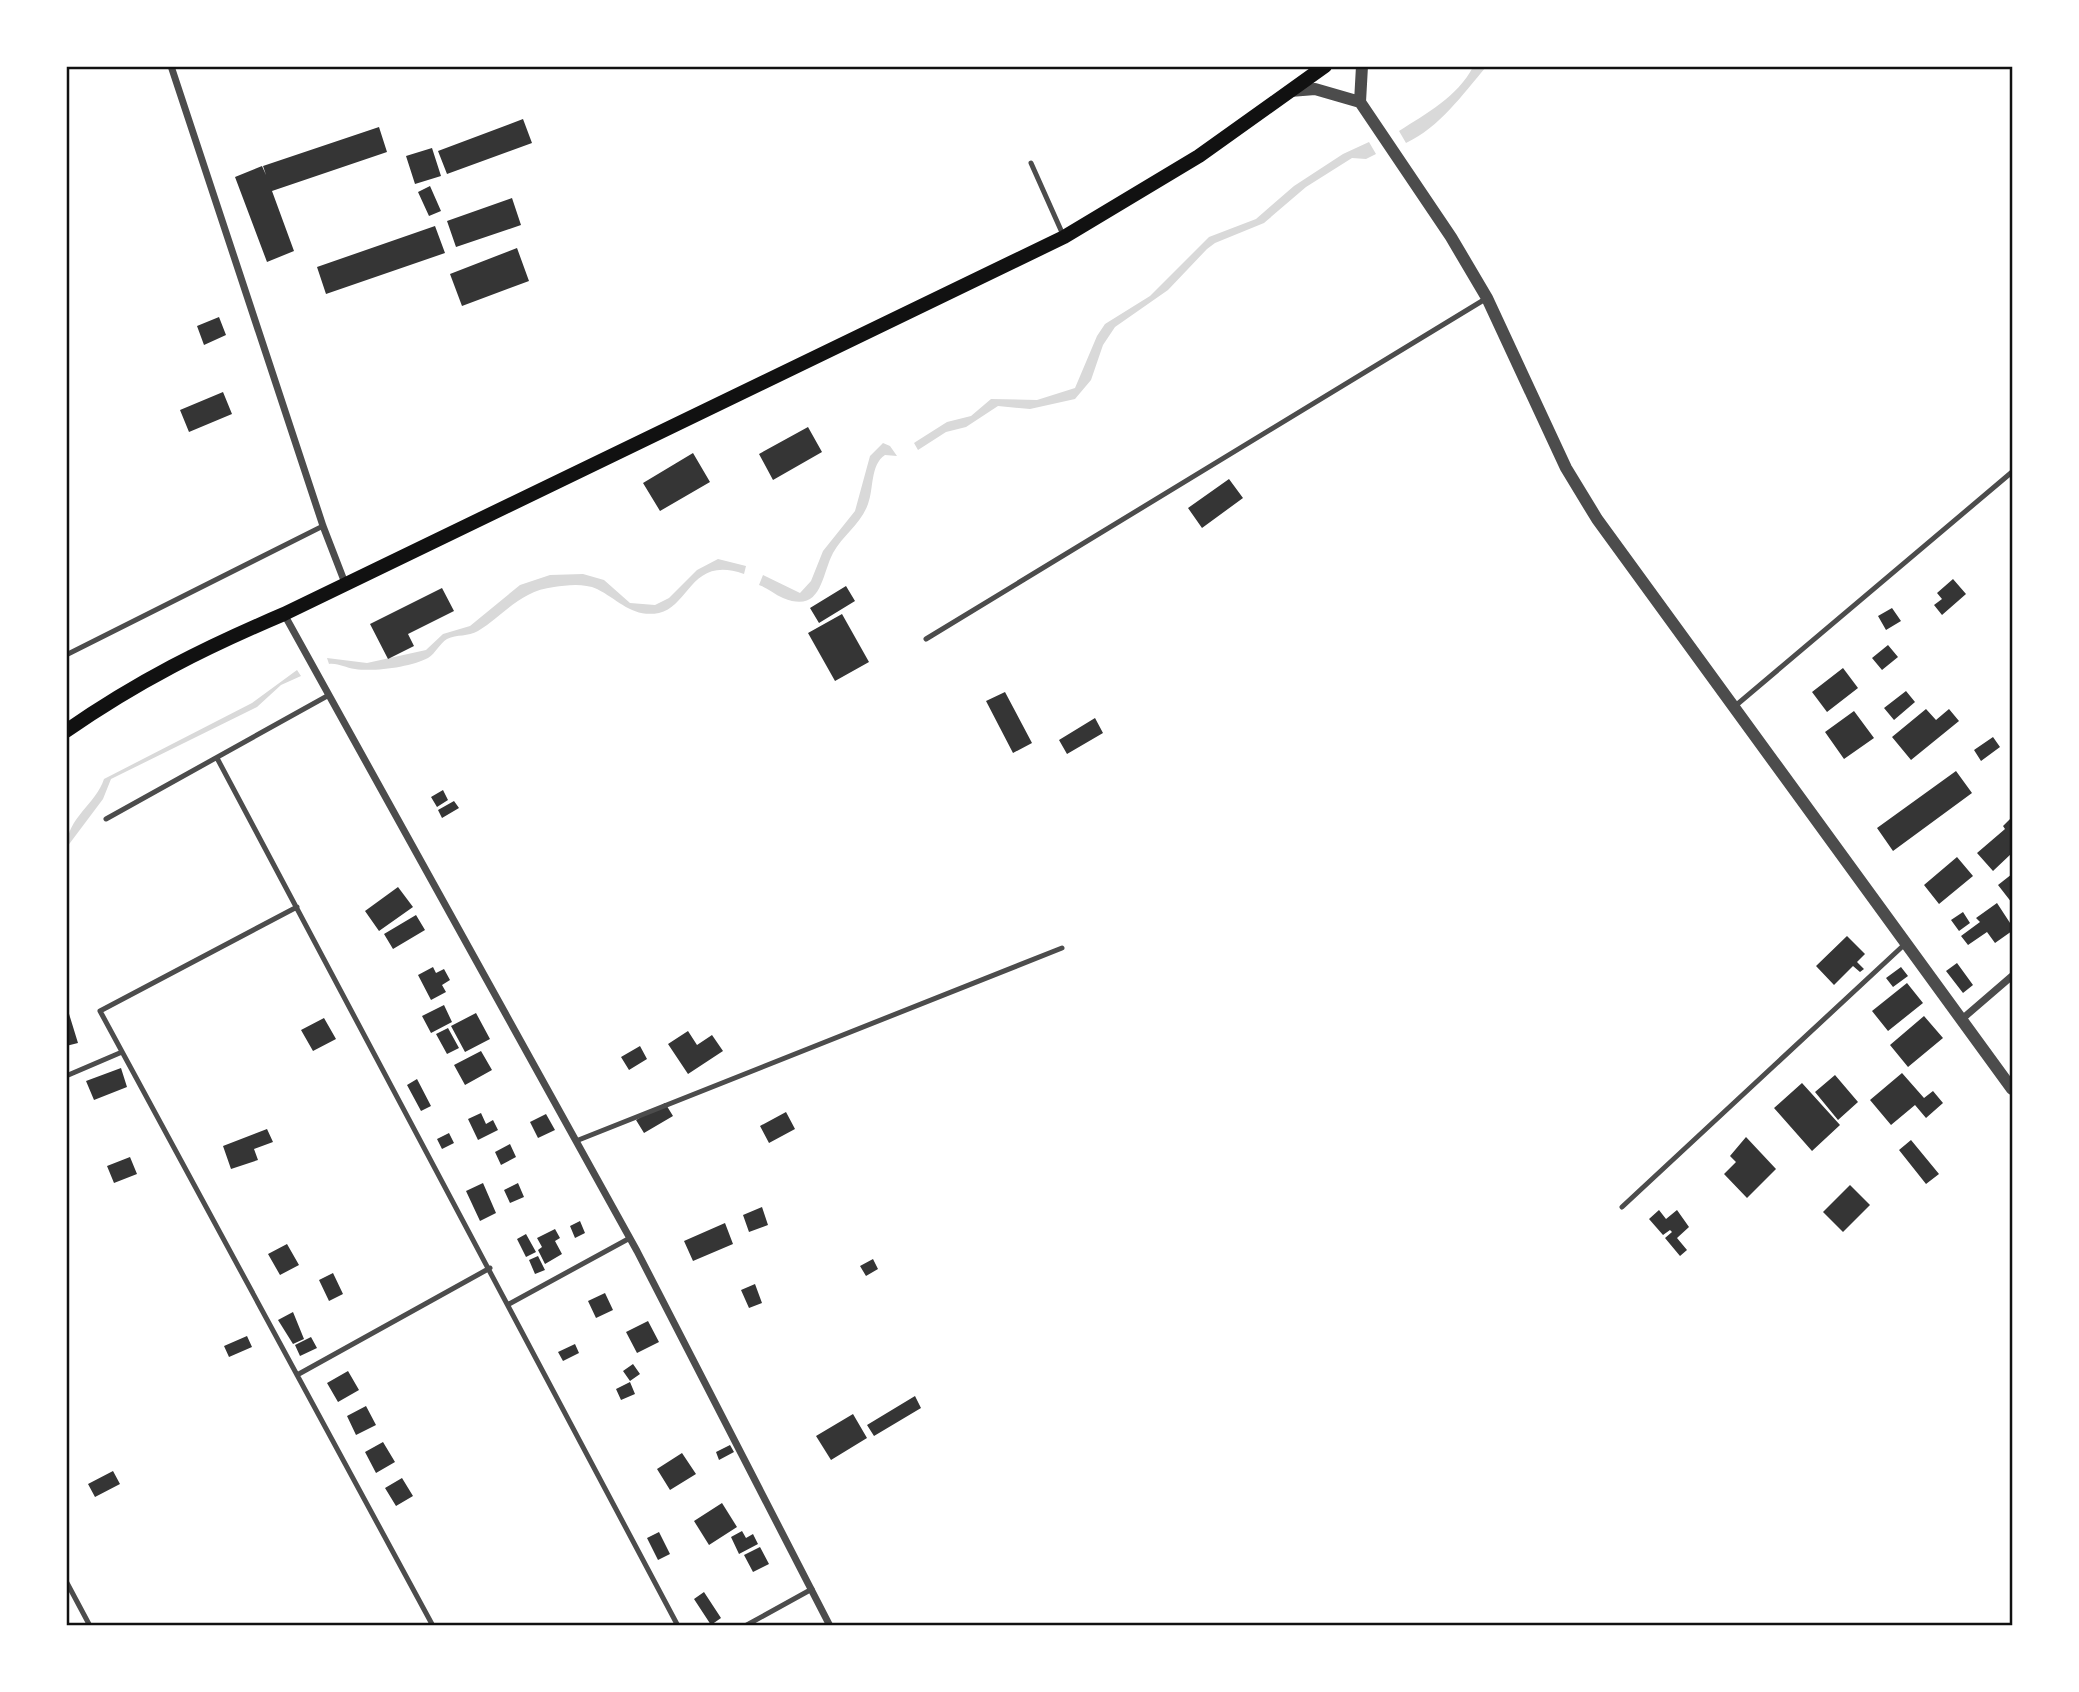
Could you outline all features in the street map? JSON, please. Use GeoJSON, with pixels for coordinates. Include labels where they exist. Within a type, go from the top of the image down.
{"type":"FeatureCollection","features":[{"type":"Feature","properties":{"kind":"main road"},"geometry":{"type":"LineString","coordinates":[[66,731],[156,673],[284,614],[1064,237],[1199,156],[1325,66]]}},
{"type":"Feature","properties":{"kind":"street"},"geometry":{"type":"LineString","coordinates":[[171,66],[323,526],[345,583]]}},
{"type":"Feature","properties":{"kind":"street"},"geometry":{"type":"LineString","coordinates":[[1362,66],[1360,102],[1451,237],[1487,298],[1572,478],[1597,519],[2012,1089]]}},
{"type":"Feature","properties":{"kind":"street"},"geometry":{"type":"LineString","coordinates":[[1290,91],[1315,89],[1360,102]]}},
{"type":"Feature","properties":{"kind":"street"},"geometry":{"type":"LineString","coordinates":[[284,614],[630,1238],[830,1626]]}},
{"type":"Feature","properties":{"kind":"street"},"geometry":{"type":"LineString","coordinates":[[1961,1021],[2012,976]]}},
{"type":"Feature","properties":{"kind":"lane"},"geometry":{"type":"LineString","coordinates":[[1031,163],[1064,237]]}},
{"type":"Feature","properties":{"kind":"lane"},"geometry":{"type":"LineString","coordinates":[[926,639],[1487,298]]}},
{"type":"Feature","properties":{"kind":"lane"},"geometry":{"type":"LineString","coordinates":[[1733,708],[2012,472]]}},
{"type":"Feature","properties":{"kind":"lane"},"geometry":{"type":"LineString","coordinates":[[66,654],[323,526]]}},
{"type":"Feature","properties":{"kind":"lane"},"geometry":{"type":"LineString","coordinates":[[106,819],[329,695]]}},
{"type":"Feature","properties":{"kind":"lane"},"geometry":{"type":"LineString","coordinates":[[217,758],[678,1626]]}},
{"type":"Feature","properties":{"kind":"lane"},"geometry":{"type":"LineString","coordinates":[[297,907],[100,1011],[433,1626]]}},
{"type":"Feature","properties":{"kind":"lane"},"geometry":{"type":"LineString","coordinates":[[1622,1207],[1905,944]]}},
{"type":"Feature","properties":{"kind":"lane"},"geometry":{"type":"LineString","coordinates":[[576,1141],[1062,948]]}},
{"type":"Feature","properties":{"kind":"lane"},"geometry":{"type":"LineString","coordinates":[[66,1076],[122,1052]]}},
{"type":"Feature","properties":{"kind":"lane"},"geometry":{"type":"LineString","coordinates":[[509,1304],[630,1238]]}},
{"type":"Feature","properties":{"kind":"lane"},"geometry":{"type":"LineString","coordinates":[[297,1375],[490,1268]]}},
{"type":"Feature","properties":{"kind":"lane"},"geometry":{"type":"LineString","coordinates":[[66,1581],[90,1626]]}},
{"type":"Feature","properties":{"kind":"lane"},"geometry":{"type":"LineString","coordinates":[[745,1626],[812,1589]]}},
{"type":"Feature","properties":{"kind":"shaded area"},"geometry":{"type":"Polygon","coordinates":[[[1473,67],[1486,67],[1440,119],[1406,143],[1399,131],[1450,96],[1473,67]]]}},
{"type":"Feature","properties":{"kind":"shaded area"},"geometry":{"type":"Polygon","coordinates":[[[1369,142],[1376,154],[1366,159],[1352,158],[1306,187],[1264,223],[1215,243],[1168,290],[1115,327],[1103,345],[1091,380],[1075,399],[1030,409],[998,406],[966,427],[946,432],[918,450],[914,443],[947,422],[971,416],[991,399],[1037,400],[1075,388],[1097,336],[1105,324],[1150,296],[1209,237],[1256,219],[1294,186],[1343,154],[1369,142]]]}},
{"type":"Feature","properties":{"kind":"shaded area"},"geometry":{"type":"Polygon","coordinates":[[[883,443],[890,446],[897,456],[885,455],[880,459],[865,511],[833,553],[813,597],[796,602],[759,585],[763,575],[800,593],[811,581],[823,551],[855,511],[870,456],[883,443]]]}},
{"type":"Feature","properties":{"kind":"shaded area"},"geometry":{"type":"Polygon","coordinates":[[[718,559],[746,566],[744,574],[726,570],[713,571],[702,576],[669,609],[659,613],[633,611],[592,587],[559,586],[542,589],[522,598],[478,631],[447,639],[428,658],[412,664],[363,670],[329,664],[327,658],[367,663],[426,650],[443,634],[470,626],[520,585],[550,575],[583,574],[604,580],[630,603],[655,605],[669,598],[697,570],[718,559]]]}},
{"type":"Feature","properties":{"kind":"shaded area"},"geometry":{"type":"Polygon","coordinates":[[[297,670],[301,676],[281,685],[257,707],[111,779],[103,799],[67,847],[71,828],[104,779],[252,703],[297,670]]]}},
{"type":"Feature","properties":{"kind":"building"},"geometry":{"type":"Polygon","coordinates":[[[523,119],[532,143],[447,174],[438,151],[523,119]]]}},
{"type":"Feature","properties":{"kind":"building"},"geometry":{"type":"Polygon","coordinates":[[[379,127],[387,152],[272,191],[294,251],[267,262],[235,177],[262,166],[266,175],[263,166],[379,127]]]}},
{"type":"Feature","properties":{"kind":"building"},"geometry":{"type":"Polygon","coordinates":[[[432,148],[441,176],[415,184],[406,156],[432,148]]]}},
{"type":"Feature","properties":{"kind":"building"},"geometry":{"type":"Polygon","coordinates":[[[430,186],[441,211],[429,216],[418,192],[430,186]]]}},
{"type":"Feature","properties":{"kind":"building"},"geometry":{"type":"Polygon","coordinates":[[[512,198],[521,225],[456,247],[447,221],[512,198]]]}},
{"type":"Feature","properties":{"kind":"building"},"geometry":{"type":"Polygon","coordinates":[[[435,226],[445,253],[326,294],[317,267],[435,226]]]}},
{"type":"Feature","properties":{"kind":"building"},"geometry":{"type":"Polygon","coordinates":[[[517,248],[529,281],[462,306],[450,274],[517,248]]]}},
{"type":"Feature","properties":{"kind":"building"},"geometry":{"type":"Polygon","coordinates":[[[219,317],[226,335],[204,345],[197,326],[219,317]]]}},
{"type":"Feature","properties":{"kind":"building"},"geometry":{"type":"Polygon","coordinates":[[[223,392],[232,414],[189,432],[180,410],[223,392]]]}},
{"type":"Feature","properties":{"kind":"building"},"geometry":{"type":"Polygon","coordinates":[[[808,427],[822,452],[773,480],[759,454],[808,427]]]}},
{"type":"Feature","properties":{"kind":"building"},"geometry":{"type":"Polygon","coordinates":[[[693,453],[710,482],[660,511],[643,483],[693,453]]]}},
{"type":"Feature","properties":{"kind":"building"},"geometry":{"type":"Polygon","coordinates":[[[1229,479],[1243,498],[1202,528],[1188,508],[1229,479]]]}},
{"type":"Feature","properties":{"kind":"building"},"geometry":{"type":"Polygon","coordinates":[[[1953,579],[1966,594],[1942,615],[1934,605],[1942,599],[1937,593],[1953,579]]]}},
{"type":"Feature","properties":{"kind":"building"},"geometry":{"type":"Polygon","coordinates":[[[846,586],[855,601],[819,623],[810,608],[846,586]]]}},
{"type":"Feature","properties":{"kind":"building"},"geometry":{"type":"Polygon","coordinates":[[[442,588],[454,611],[408,634],[414,646],[388,659],[370,624],[442,588]]]}},
{"type":"Feature","properties":{"kind":"building"},"geometry":{"type":"Polygon","coordinates":[[[1892,608],[1901,621],[1886,630],[1878,616],[1892,608]]]}},
{"type":"Feature","properties":{"kind":"building"},"geometry":{"type":"Polygon","coordinates":[[[842,614],[869,662],[835,681],[808,633],[842,614]]]}},
{"type":"Feature","properties":{"kind":"building"},"geometry":{"type":"Polygon","coordinates":[[[1888,645],[1898,657],[1882,670],[1872,658],[1888,645]]]}},
{"type":"Feature","properties":{"kind":"building"},"geometry":{"type":"Polygon","coordinates":[[[1843,668],[1858,688],[1827,712],[1812,692],[1843,668]]]}},
{"type":"Feature","properties":{"kind":"building"},"geometry":{"type":"Polygon","coordinates":[[[1906,691],[1915,702],[1894,720],[1884,708],[1906,691]]]}},
{"type":"Feature","properties":{"kind":"building"},"geometry":{"type":"Polygon","coordinates":[[[1005,692],[1032,743],[1013,753],[986,701],[1005,692]]]}},
{"type":"Feature","properties":{"kind":"building"},"geometry":{"type":"Polygon","coordinates":[[[1926,709],[1936,720],[1949,709],[1959,721],[1911,760],[1892,737],[1926,709]]]}},
{"type":"Feature","properties":{"kind":"building"},"geometry":{"type":"Polygon","coordinates":[[[1854,711],[1874,738],[1844,759],[1825,732],[1854,711]]]}},
{"type":"Feature","properties":{"kind":"building"},"geometry":{"type":"Polygon","coordinates":[[[1095,718],[1103,733],[1067,754],[1059,740],[1095,718]]]}},
{"type":"Feature","properties":{"kind":"building"},"geometry":{"type":"Polygon","coordinates":[[[1993,737],[2000,747],[1981,761],[1974,750],[1993,737]]]}},
{"type":"Feature","properties":{"kind":"building"},"geometry":{"type":"Polygon","coordinates":[[[1956,771],[1972,793],[1893,851],[1877,828],[1956,771]]]}},
{"type":"Feature","properties":{"kind":"building"},"geometry":{"type":"Polygon","coordinates":[[[443,790],[448,800],[437,807],[431,797],[443,790]]]}},
{"type":"Feature","properties":{"kind":"building"},"geometry":{"type":"Polygon","coordinates":[[[454,801],[459,808],[442,818],[438,810],[454,801]]]}},
{"type":"Feature","properties":{"kind":"building"},"geometry":{"type":"Polygon","coordinates":[[[2012,817],[2012,853],[1993,871],[1977,853],[2005,829],[2003,826],[2012,817]]]}},
{"type":"Feature","properties":{"kind":"building"},"geometry":{"type":"Polygon","coordinates":[[[1957,857],[1973,876],[1939,904],[1924,885],[1957,857]]]}},
{"type":"Feature","properties":{"kind":"building"},"geometry":{"type":"Polygon","coordinates":[[[2012,874],[2012,903],[1998,885],[2012,874]]]}},
{"type":"Feature","properties":{"kind":"building"},"geometry":{"type":"Polygon","coordinates":[[[398,887],[413,907],[379,931],[365,911],[398,887]]]}},
{"type":"Feature","properties":{"kind":"building"},"geometry":{"type":"Polygon","coordinates":[[[1997,903],[2012,926],[2012,931],[1995,943],[1987,932],[1968,945],[1961,936],[1980,922],[1976,918],[1997,903]]]}},
{"type":"Feature","properties":{"kind":"building"},"geometry":{"type":"Polygon","coordinates":[[[1963,912],[1970,923],[1959,931],[1951,920],[1963,912]]]}},
{"type":"Feature","properties":{"kind":"building"},"geometry":{"type":"Polygon","coordinates":[[[416,915],[425,930],[393,949],[384,934],[416,915]]]}},
{"type":"Feature","properties":{"kind":"building"},"geometry":{"type":"Polygon","coordinates":[[[1847,936],[1865,954],[1857,962],[1864,969],[1860,972],[1853,966],[1834,985],[1816,966],[1847,936]]]}},
{"type":"Feature","properties":{"kind":"building"},"geometry":{"type":"Polygon","coordinates":[[[1957,963],[1973,985],[1963,993],[1946,971],[1957,963]]]}},
{"type":"Feature","properties":{"kind":"building"},"geometry":{"type":"Polygon","coordinates":[[[433,967],[436,973],[444,969],[450,980],[442,985],[446,992],[431,1000],[418,975],[433,967]]]}},
{"type":"Feature","properties":{"kind":"building"},"geometry":{"type":"Polygon","coordinates":[[[1901,967],[1908,976],[1893,987],[1886,978],[1901,967]]]}},
{"type":"Feature","properties":{"kind":"building"},"geometry":{"type":"Polygon","coordinates":[[[1907,983],[1923,1003],[1888,1031],[1872,1011],[1907,983]]]}},
{"type":"Feature","properties":{"kind":"building"},"geometry":{"type":"Polygon","coordinates":[[[66,1004],[78,1043],[66,1046],[66,1004]]]}},
{"type":"Feature","properties":{"kind":"building"},"geometry":{"type":"Polygon","coordinates":[[[444,1005],[452,1022],[431,1033],[422,1016],[444,1005]]]}},
{"type":"Feature","properties":{"kind":"building"},"geometry":{"type":"Polygon","coordinates":[[[476,1013],[490,1039],[465,1052],[451,1026],[476,1013]]]}},
{"type":"Feature","properties":{"kind":"building"},"geometry":{"type":"Polygon","coordinates":[[[1924,1016],[1943,1038],[1908,1067],[1890,1045],[1924,1016]]]}},
{"type":"Feature","properties":{"kind":"building"},"geometry":{"type":"Polygon","coordinates":[[[324,1018],[336,1039],[313,1051],[301,1030],[324,1018]]]}},
{"type":"Feature","properties":{"kind":"building"},"geometry":{"type":"Polygon","coordinates":[[[448,1028],[459,1048],[447,1054],[436,1034],[448,1028]]]}},
{"type":"Feature","properties":{"kind":"building"},"geometry":{"type":"Polygon","coordinates":[[[688,1031],[697,1045],[712,1035],[723,1051],[688,1074],[668,1044],[688,1031]]]}},
{"type":"Feature","properties":{"kind":"building"},"geometry":{"type":"Polygon","coordinates":[[[640,1046],[647,1059],[629,1070],[621,1057],[640,1046]]]}},
{"type":"Feature","properties":{"kind":"building"},"geometry":{"type":"Polygon","coordinates":[[[481,1051],[492,1070],[465,1085],[454,1065],[481,1051]]]}},
{"type":"Feature","properties":{"kind":"building"},"geometry":{"type":"Polygon","coordinates":[[[121,1068],[127,1087],[94,1100],[86,1081],[121,1068]]]}},
{"type":"Feature","properties":{"kind":"building"},"geometry":{"type":"Polygon","coordinates":[[[1902,1073],[1924,1098],[1933,1091],[1943,1103],[1926,1118],[1915,1105],[1891,1125],[1870,1100],[1902,1073]]]}},
{"type":"Feature","properties":{"kind":"building"},"geometry":{"type":"Polygon","coordinates":[[[1835,1075],[1858,1102],[1838,1120],[1815,1092],[1835,1075]]]}},
{"type":"Feature","properties":{"kind":"building"},"geometry":{"type":"Polygon","coordinates":[[[417,1079],[431,1106],[421,1111],[407,1085],[417,1079]]]}},
{"type":"Feature","properties":{"kind":"building"},"geometry":{"type":"Polygon","coordinates":[[[1802,1083],[1840,1125],[1812,1151],[1774,1108],[1802,1083]]]}},
{"type":"Feature","properties":{"kind":"building"},"geometry":{"type":"Polygon","coordinates":[[[665,1103],[673,1116],[644,1133],[636,1120],[665,1103]]]}},
{"type":"Feature","properties":{"kind":"building"},"geometry":{"type":"Polygon","coordinates":[[[786,1112],[795,1129],[769,1143],[760,1126],[786,1112]]]}},
{"type":"Feature","properties":{"kind":"building"},"geometry":{"type":"Polygon","coordinates":[[[481,1113],[486,1124],[493,1120],[498,1130],[478,1140],[468,1119],[481,1113]]]}},
{"type":"Feature","properties":{"kind":"building"},"geometry":{"type":"Polygon","coordinates":[[[546,1114],[555,1130],[538,1138],[530,1122],[546,1114]]]}},
{"type":"Feature","properties":{"kind":"building"},"geometry":{"type":"Polygon","coordinates":[[[267,1129],[273,1142],[254,1149],[258,1160],[231,1169],[223,1146],[267,1129]]]}},
{"type":"Feature","properties":{"kind":"building"},"geometry":{"type":"Polygon","coordinates":[[[449,1133],[454,1143],[442,1149],[437,1139],[449,1133]]]}},
{"type":"Feature","properties":{"kind":"building"},"geometry":{"type":"Polygon","coordinates":[[[1746,1137],[1776,1169],[1747,1198],[1724,1174],[1736,1162],[1730,1156],[1746,1137]]]}},
{"type":"Feature","properties":{"kind":"building"},"geometry":{"type":"Polygon","coordinates":[[[1911,1140],[1939,1174],[1926,1184],[1899,1150],[1911,1140]]]}},
{"type":"Feature","properties":{"kind":"building"},"geometry":{"type":"Polygon","coordinates":[[[510,1144],[516,1157],[501,1165],[495,1152],[510,1144]]]}},
{"type":"Feature","properties":{"kind":"building"},"geometry":{"type":"Polygon","coordinates":[[[130,1157],[137,1174],[114,1183],[107,1166],[130,1157]]]}},
{"type":"Feature","properties":{"kind":"building"},"geometry":{"type":"Polygon","coordinates":[[[483,1183],[496,1213],[480,1221],[466,1191],[483,1183]]]}},
{"type":"Feature","properties":{"kind":"building"},"geometry":{"type":"Polygon","coordinates":[[[518,1183],[524,1197],[510,1203],[504,1190],[518,1183]]]}},
{"type":"Feature","properties":{"kind":"building"},"geometry":{"type":"Polygon","coordinates":[[[1850,1185],[1870,1205],[1843,1232],[1823,1212],[1850,1185]]]}},
{"type":"Feature","properties":{"kind":"building"},"geometry":{"type":"Polygon","coordinates":[[[762,1207],[768,1225],[749,1232],[743,1215],[762,1207]]]}},
{"type":"Feature","properties":{"kind":"building"},"geometry":{"type":"Polygon","coordinates":[[[1659,1210],[1666,1219],[1677,1210],[1689,1227],[1677,1238],[1687,1250],[1680,1256],[1665,1238],[1672,1232],[1670,1230],[1663,1235],[1649,1219],[1659,1210]]]}},
{"type":"Feature","properties":{"kind":"building"},"geometry":{"type":"Polygon","coordinates":[[[580,1221],[585,1233],[575,1238],[570,1226],[580,1221]]]}},
{"type":"Feature","properties":{"kind":"building"},"geometry":{"type":"Polygon","coordinates":[[[725,1223],[733,1244],[693,1261],[684,1241],[725,1223]]]}},
{"type":"Feature","properties":{"kind":"building"},"geometry":{"type":"Polygon","coordinates":[[[555,1229],[560,1238],[555,1241],[562,1254],[545,1264],[538,1250],[542,1247],[537,1238],[555,1229]]]}},
{"type":"Feature","properties":{"kind":"building"},"geometry":{"type":"Polygon","coordinates":[[[526,1234],[536,1252],[526,1257],[517,1239],[526,1234]]]}},
{"type":"Feature","properties":{"kind":"building"},"geometry":{"type":"Polygon","coordinates":[[[287,1244],[299,1265],[280,1275],[268,1254],[287,1244]]]}},
{"type":"Feature","properties":{"kind":"building"},"geometry":{"type":"Polygon","coordinates":[[[538,1256],[545,1270],[535,1274],[529,1260],[538,1256]]]}},
{"type":"Feature","properties":{"kind":"building"},"geometry":{"type":"Polygon","coordinates":[[[873,1259],[878,1269],[866,1276],[860,1266],[873,1259]]]}},
{"type":"Feature","properties":{"kind":"building"},"geometry":{"type":"Polygon","coordinates":[[[333,1273],[343,1294],[329,1301],[319,1280],[333,1273]]]}},
{"type":"Feature","properties":{"kind":"building"},"geometry":{"type":"Polygon","coordinates":[[[755,1284],[762,1303],[749,1308],[741,1290],[755,1284]]]}},
{"type":"Feature","properties":{"kind":"building"},"geometry":{"type":"Polygon","coordinates":[[[605,1293],[613,1310],[596,1318],[588,1301],[605,1293]]]}},
{"type":"Feature","properties":{"kind":"building"},"geometry":{"type":"Polygon","coordinates":[[[293,1312],[304,1339],[293,1344],[278,1320],[293,1312]]]}},
{"type":"Feature","properties":{"kind":"building"},"geometry":{"type":"Polygon","coordinates":[[[648,1321],[659,1342],[637,1353],[626,1332],[648,1321]]]}},
{"type":"Feature","properties":{"kind":"building"},"geometry":{"type":"Polygon","coordinates":[[[247,1336],[252,1347],[229,1357],[224,1346],[247,1336]]]}},
{"type":"Feature","properties":{"kind":"building"},"geometry":{"type":"Polygon","coordinates":[[[311,1337],[317,1348],[300,1356],[295,1345],[311,1337]]]}},
{"type":"Feature","properties":{"kind":"building"},"geometry":{"type":"Polygon","coordinates":[[[575,1344],[579,1353],[563,1361],[558,1352],[575,1344]]]}},
{"type":"Feature","properties":{"kind":"building"},"geometry":{"type":"Polygon","coordinates":[[[633,1364],[640,1374],[630,1381],[623,1371],[633,1364]]]}},
{"type":"Feature","properties":{"kind":"building"},"geometry":{"type":"Polygon","coordinates":[[[348,1371],[359,1390],[338,1402],[327,1383],[348,1371]]]}},
{"type":"Feature","properties":{"kind":"building"},"geometry":{"type":"Polygon","coordinates":[[[630,1382],[635,1394],[621,1400],[616,1389],[630,1382]]]}},
{"type":"Feature","properties":{"kind":"building"},"geometry":{"type":"Polygon","coordinates":[[[915,1396],[921,1408],[874,1436],[867,1425],[915,1396]]]}},
{"type":"Feature","properties":{"kind":"building"},"geometry":{"type":"Polygon","coordinates":[[[366,1406],[376,1425],[356,1435],[347,1416],[366,1406]]]}},
{"type":"Feature","properties":{"kind":"building"},"geometry":{"type":"Polygon","coordinates":[[[853,1414],[867,1438],[831,1460],[816,1436],[853,1414]]]}},
{"type":"Feature","properties":{"kind":"building"},"geometry":{"type":"Polygon","coordinates":[[[383,1442],[395,1462],[376,1473],[365,1452],[383,1442]]]}},
{"type":"Feature","properties":{"kind":"building"},"geometry":{"type":"Polygon","coordinates":[[[730,1445],[734,1452],[719,1460],[716,1452],[730,1445]]]}},
{"type":"Feature","properties":{"kind":"building"},"geometry":{"type":"Polygon","coordinates":[[[682,1453],[696,1474],[670,1490],[657,1469],[682,1453]]]}},
{"type":"Feature","properties":{"kind":"building"},"geometry":{"type":"Polygon","coordinates":[[[113,1471],[120,1484],[95,1497],[88,1484],[113,1471]]]}},
{"type":"Feature","properties":{"kind":"building"},"geometry":{"type":"Polygon","coordinates":[[[402,1478],[413,1496],[396,1506],[385,1488],[402,1478]]]}},
{"type":"Feature","properties":{"kind":"building"},"geometry":{"type":"Polygon","coordinates":[[[722,1503],[737,1527],[709,1545],[694,1521],[722,1503]]]}},
{"type":"Feature","properties":{"kind":"building"},"geometry":{"type":"Polygon","coordinates":[[[742,1531],[746,1538],[753,1534],[758,1544],[739,1554],[731,1537],[742,1531]]]}},
{"type":"Feature","properties":{"kind":"building"},"geometry":{"type":"Polygon","coordinates":[[[659,1532],[670,1554],[658,1560],[647,1538],[659,1532]]]}},
{"type":"Feature","properties":{"kind":"building"},"geometry":{"type":"Polygon","coordinates":[[[760,1547],[769,1564],[753,1572],[744,1555],[760,1547]]]}},
{"type":"Feature","properties":{"kind":"building"},"geometry":{"type":"Polygon","coordinates":[[[704,1592],[721,1618],[711,1625],[694,1599],[704,1592]]]}}]}
